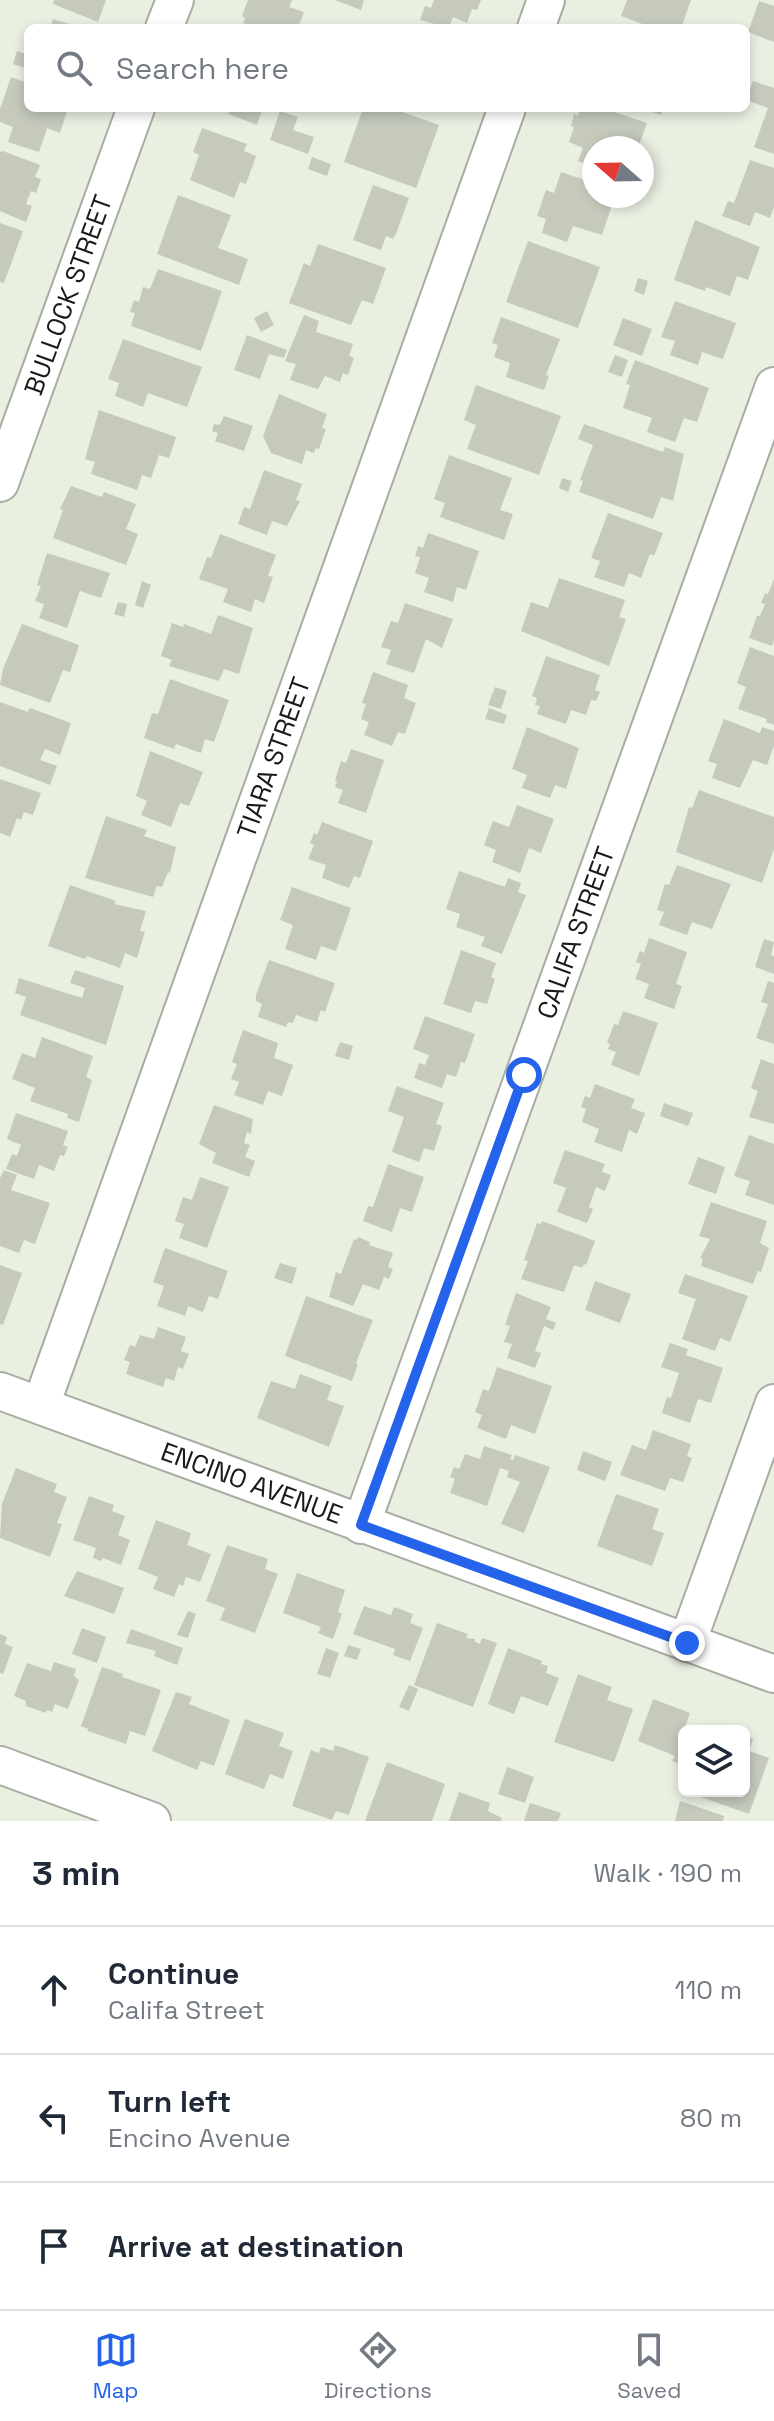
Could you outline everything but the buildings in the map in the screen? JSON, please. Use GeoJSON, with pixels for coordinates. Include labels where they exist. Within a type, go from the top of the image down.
{"type":"FeatureCollection","features":[{"type":"Feature","properties":{"kind":"street"},"geometry":{"type":"LineString","coordinates":[[166,24],[175,0]]}},
{"type":"Feature","properties":{"kind":"street"},"geometry":{"type":"LineString","coordinates":[[537,24],[546,0]]}},
{"type":"Feature","properties":{"kind":"street","name":"BULLOCK STREET"},"geometry":{"type":"LineString","coordinates":[[0,483],[135,112]]}},
{"type":"Feature","properties":{"kind":"street","name":"TIARA STREET"},"geometry":{"type":"LineString","coordinates":[[41,1405],[506,112]]}},
{"type":"Feature","properties":{"kind":"street","name":"CALIFA STREET"},"geometry":{"type":"LineString","coordinates":[[361,1525],[774,386]]}},
{"type":"Feature","properties":{"kind":"street","name":"ENCINO AVENUE"},"geometry":{"type":"LineString","coordinates":[[0,1391],[774,1674]]}},
{"type":"Feature","properties":{"kind":"street"},"geometry":{"type":"LineString","coordinates":[[687,1643],[774,1403]]}},
{"type":"Feature","properties":{"kind":"street"},"geometry":{"type":"LineString","coordinates":[[0,1765],[152,1821]]}},
{"type":"Feature","properties":{"kind":"route"},"geometry":{"type":"LineString","coordinates":[[524,1075],[361,1525],[687,1643]]}}]}
